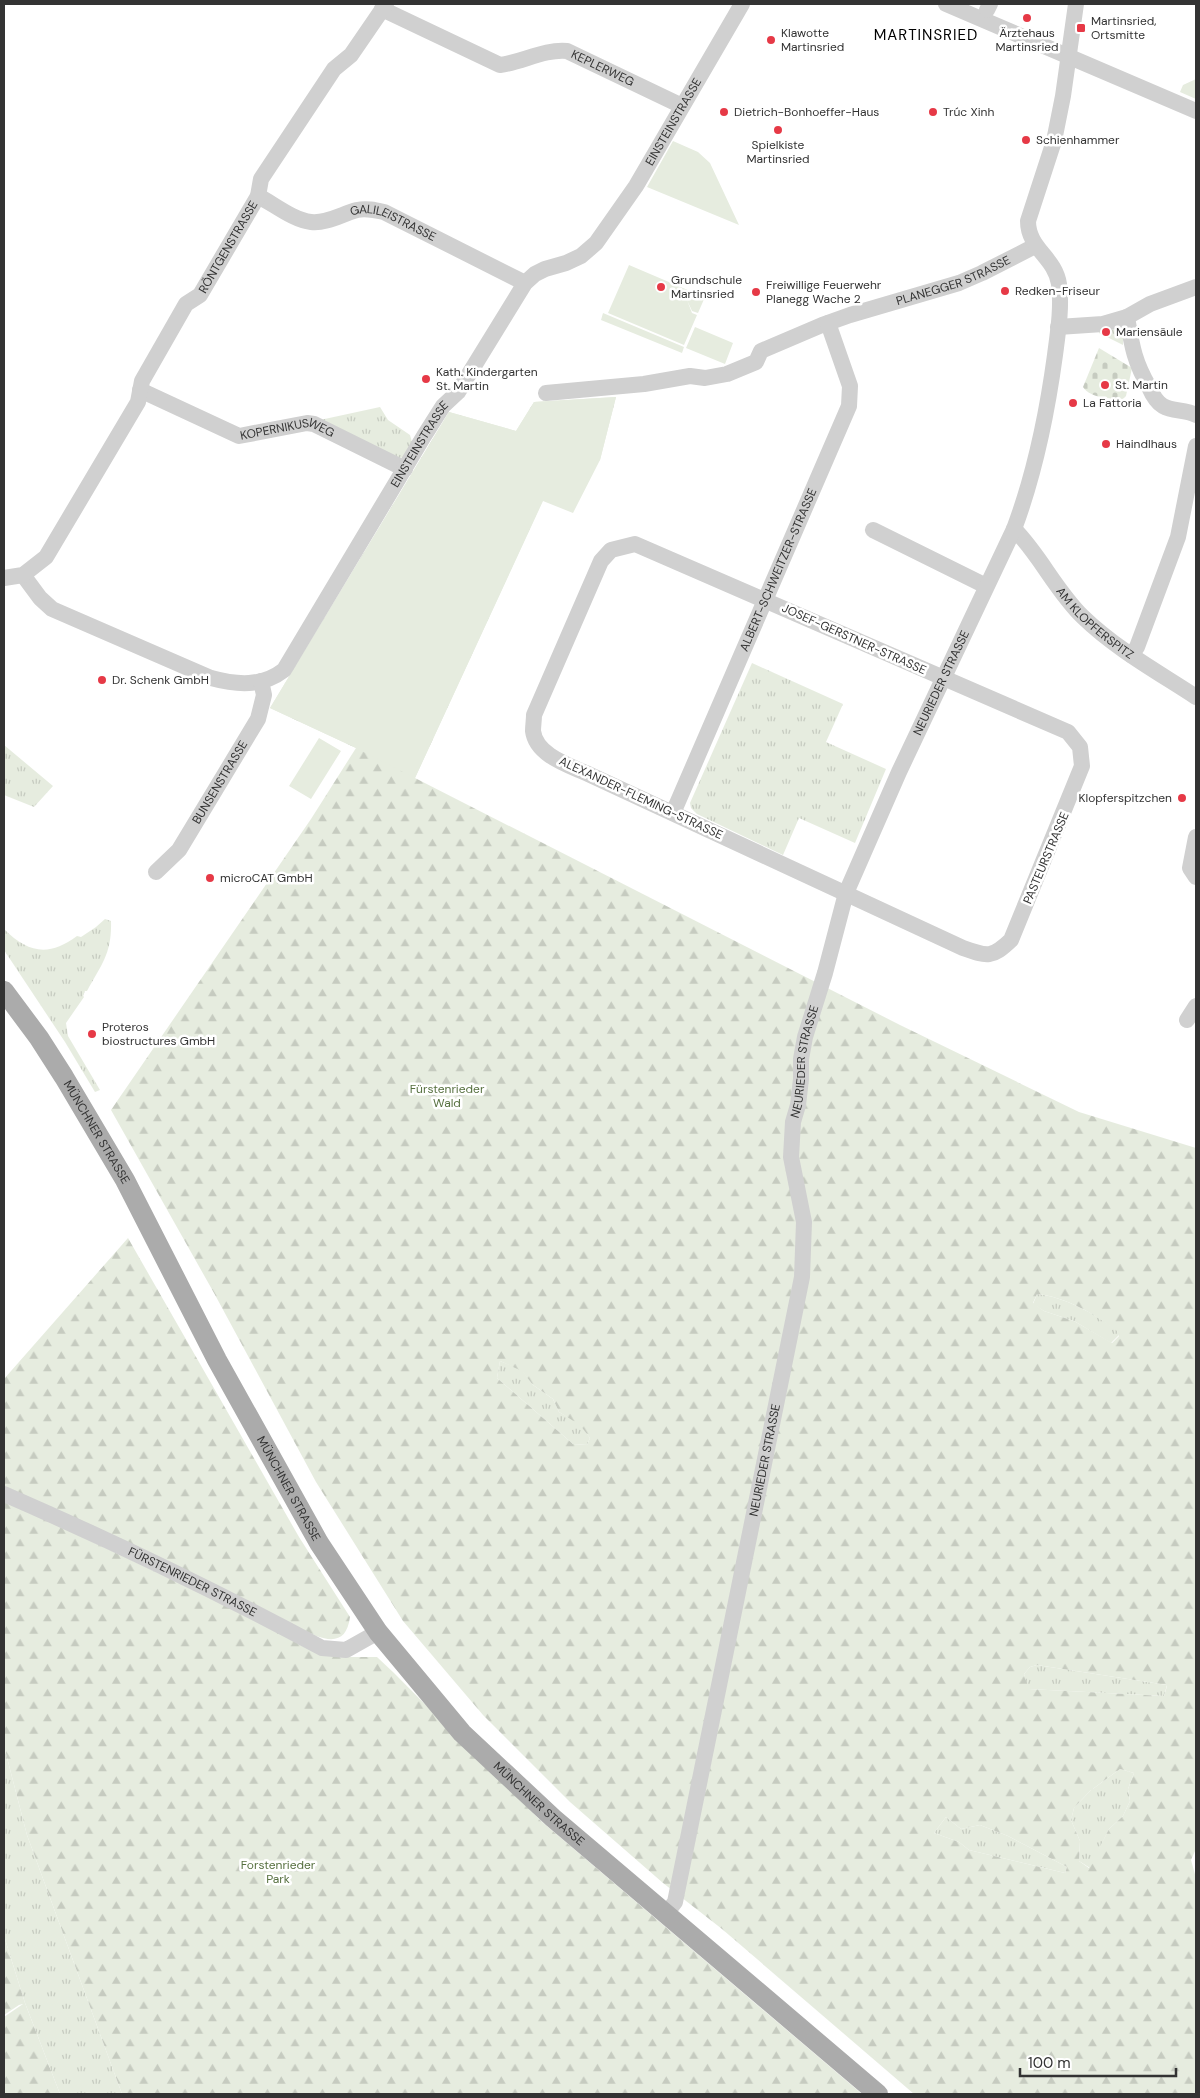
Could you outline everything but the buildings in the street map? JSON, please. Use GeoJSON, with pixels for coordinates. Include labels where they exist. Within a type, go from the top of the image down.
{"type":"FeatureCollection","features":[{"type":"Feature","properties":{"kind":"main road","name":"MÜNCHNER STRASSE"},"geometry":{"type":"LineString","coordinates":[[4,991],[64,1077],[125,1180],[217,1360],[309,1525],[378,1632],[462,1733],[553,1818],[878,2094]]}},
{"type":"Feature","properties":{"kind":"street","name":"EINSTEINSTRASSE"},"geometry":{"type":"LineString","coordinates":[[23,575],[40,598],[52,608],[88,626],[211,678],[239,684],[262,682],[278,674],[290,664],[405,469],[444,406],[458,392],[525,283],[534,274],[545,268],[566,263],[581,256],[596,243],[636,186],[742,4]]}},
{"type":"Feature","properties":{"kind":"street"},"geometry":{"type":"LineString","coordinates":[[946,4],[1196,111]]}},
{"type":"Feature","properties":{"kind":"street"},"geometry":{"type":"LineString","coordinates":[[1035,246],[1028,232],[1028,221],[1054,141],[1076,4]]}},
{"type":"Feature","properties":{"kind":"street","name":"KEPLERWEG"},"geometry":{"type":"LineString","coordinates":[[384,6],[500,65],[514,63],[554,50],[566,51],[682,106]]}},
{"type":"Feature","properties":{"kind":"street","name":"RÖNTGENSTRASSE"},"geometry":{"type":"LineString","coordinates":[[4,578],[23,575],[46,557],[138,402],[142,381],[186,304],[200,295],[258,196],[261,179],[334,69],[351,54],[384,6]]}},
{"type":"Feature","properties":{"kind":"street","name":"GALILEISTRASSE"},"geometry":{"type":"LineString","coordinates":[[258,196],[298,218],[310,222],[320,222],[358,210],[370,209],[384,212],[525,283]]}},
{"type":"Feature","properties":{"kind":"street","name":"PLANEGGER STRASSE"},"geometry":{"type":"LineString","coordinates":[[546,393],[644,384],[690,376],[705,378],[728,374],[756,362],[761,352],[828,323],[850,314],[959,283],[1035,246]]}},
{"type":"Feature","properties":{"kind":"street","name":"NEURIEDER STRASSE"},"geometry":{"type":"LineString","coordinates":[[666,1914],[675,1902],[688,1845],[802,1277],[804,1222],[791,1157],[793,1122],[802,1079],[801,1059],[805,1037],[825,973],[846,893],[899,772],[1014,529],[1022,508],[1042,431],[1058,327],[1060,291],[1054,266],[1035,246]]}},
{"type":"Feature","properties":{"kind":"street"},"geometry":{"type":"LineString","coordinates":[[1058,327],[1103,324],[1128,317],[1150,304],[1196,288]]}},
{"type":"Feature","properties":{"kind":"street"},"geometry":{"type":"LineString","coordinates":[[1128,317],[1132,349],[1137,365],[1161,405],[1196,414]]}},
{"type":"Feature","properties":{"kind":"street","name":"ALBERT-SCHWEITZER-STRASSE"},"geometry":{"type":"LineString","coordinates":[[672,813],[849,406],[850,386],[828,323]]}},
{"type":"Feature","properties":{"kind":"street","name":"KOPERNIKUSWEG"},"geometry":{"type":"LineString","coordinates":[[140,390],[239,436],[307,423],[314,424],[405,469]]}},
{"type":"Feature","properties":{"kind":"street"},"geometry":{"type":"LineString","coordinates":[[1132,655],[1178,537],[1196,446]]}},
{"type":"Feature","properties":{"kind":"street","name":"AM KLOPFERSPITZ"},"geometry":{"type":"LineString","coordinates":[[1014,529],[1025,540],[1082,616],[1105,637],[1196,697]]}},
{"type":"Feature","properties":{"kind":"street"},"geometry":{"type":"LineString","coordinates":[[873,530],[986,586]]}},
{"type":"Feature","properties":{"kind":"street","name":"ALEXANDER-FLEMING-STRASSE"},"geometry":{"type":"LineString","coordinates":[[765,600],[635,544],[611,550],[601,562],[537,708],[534,716],[533,732],[543,750],[555,758],[846,893]]}},
{"type":"Feature","properties":{"kind":"street","name":"JOSEF-GERSTNER-STRASSE"},"geometry":{"type":"LineString","coordinates":[[765,600],[943,678]]}},
{"type":"Feature","properties":{"kind":"street","name":"PASTEURSTRASSE"},"geometry":{"type":"LineString","coordinates":[[846,893],[963,948],[981,954],[997,953],[1011,940],[1082,766],[1080,747],[1068,732],[943,678]]}},
{"type":"Feature","properties":{"kind":"street","name":"BUNSENSTRASSE"},"geometry":{"type":"LineString","coordinates":[[156,872],[179,850],[258,719],[264,695],[262,682]]}},
{"type":"Feature","properties":{"kind":"street"},"geometry":{"type":"LineString","coordinates":[[1196,837],[1190,868],[1196,877]]}},
{"type":"Feature","properties":{"kind":"street"},"geometry":{"type":"LineString","coordinates":[[1187,1020],[1196,1006]]}},
{"type":"Feature","properties":{"kind":"street","name":"FÜRSTENRIEDER STRASSE"},"geometry":{"type":"LineString","coordinates":[[4,1494],[77,1525],[179,1574],[322,1648],[346,1650],[378,1632]]}},
{"type":"Feature","properties":{"kind":"green space"},"geometry":{"type":"Polygon","coordinates":[[[1196,79],[1196,99],[1180,92],[1183,85],[1196,79]]]}},
{"type":"Feature","properties":{"kind":"green space"},"geometry":{"type":"Polygon","coordinates":[[[673,141],[698,152],[710,163],[739,225],[647,187],[673,141]]]}},
{"type":"Feature","properties":{"kind":"green space"},"geometry":{"type":"Polygon","coordinates":[[[629,265],[690,291],[687,299],[694,292],[705,297],[698,313],[692,311],[687,300],[692,313],[697,315],[684,345],[608,313],[629,265]]]}},
{"type":"Feature","properties":{"kind":"green space"},"geometry":{"type":"Polygon","coordinates":[[[603,313],[684,347],[682,353],[601,320],[603,313]]]}},
{"type":"Feature","properties":{"kind":"green space"},"geometry":{"type":"Polygon","coordinates":[[[1123,324],[1123,345],[1099,333],[1100,329],[1123,324]]]}},
{"type":"Feature","properties":{"kind":"green space"},"geometry":{"type":"Polygon","coordinates":[[[695,327],[733,343],[725,364],[686,348],[695,327]]]}},
{"type":"Feature","properties":{"kind":"green space"},"geometry":{"type":"Polygon","coordinates":[[[1099,348],[1132,368],[1126,396],[1123,399],[1096,396],[1086,391],[1083,387],[1099,348]]]}},
{"type":"Feature","properties":{"kind":"green space","name":"Fürstenrieder Wald"},"geometry":{"type":"Polygon","coordinates":[[[616,397],[600,460],[543,500],[415,778],[900,1025],[1079,1112],[1196,1148],[1196,1852],[1191,1860],[1196,1878],[1196,2094],[914,2094],[722,1929],[663,1883],[570,1802],[483,1715],[403,1621],[316,1482],[214,1293],[111,1110],[311,819],[356,748],[270,708],[449,412],[516,431],[534,402],[616,397]],[[1037,1294],[1033,1303],[1044,1311],[1074,1321],[1112,1343],[1119,1336],[1117,1331],[1108,1325],[1069,1303],[1037,1294]],[[500,1361],[497,1378],[573,1444],[587,1445],[590,1438],[580,1425],[559,1412],[553,1399],[533,1385],[522,1371],[500,1361]],[[1037,1665],[1030,1667],[1024,1674],[1029,1689],[1164,1696],[1167,1686],[1037,1665]],[[1120,1769],[1090,1791],[1074,1808],[1071,1820],[1080,1841],[1079,1861],[1089,1868],[1109,1829],[1123,1816],[1130,1801],[1128,1789],[1134,1773],[1120,1769]],[[946,1817],[934,1833],[959,1842],[969,1850],[1065,1873],[1067,1867],[1008,1836],[980,1825],[961,1829],[946,1817]]]}},
{"type":"Feature","properties":{"kind":"green space"},"geometry":{"type":"Polygon","coordinates":[[[616,397],[600,460],[573,513],[543,501],[415,778],[270,708],[449,412],[516,431],[534,402],[616,397]]]}},
{"type":"Feature","properties":{"kind":"green space"},"geometry":{"type":"Polygon","coordinates":[[[380,407],[388,420],[410,435],[412,442],[404,457],[396,459],[320,420],[380,407]]]}},
{"type":"Feature","properties":{"kind":"green space"},"geometry":{"type":"Polygon","coordinates":[[[752,663],[843,704],[826,742],[886,769],[855,843],[799,818],[783,855],[697,814],[691,808],[690,803],[752,663]]]}},
{"type":"Feature","properties":{"kind":"green space"},"geometry":{"type":"Polygon","coordinates":[[[319,738],[341,751],[311,799],[289,786],[319,738]]]}},
{"type":"Feature","properties":{"kind":"green space"},"geometry":{"type":"Polygon","coordinates":[[[4,745],[53,786],[34,807],[4,795],[4,745]]]}},
{"type":"Feature","properties":{"kind":"green space"},"geometry":{"type":"Polygon","coordinates":[[[105,919],[111,921],[111,932],[105,958],[87,991],[85,991],[84,997],[66,1023],[68,1036],[100,1090],[95,1092],[65,1042],[4,950],[4,929],[30,947],[48,949],[67,943],[77,936],[81,937],[105,919]]]}},
{"type":"Feature","properties":{"kind":"green space"},"geometry":{"type":"Polygon","coordinates":[[[128,1238],[299,1537],[350,1617],[343,1635],[335,1639],[316,1636],[4,1490],[4,1379],[128,1238]]]}},
{"type":"Feature","properties":{"kind":"green space"},"geometry":{"type":"Polygon","coordinates":[[[1037,1294],[1069,1302],[1079,1307],[1117,1330],[1119,1335],[1111,1343],[1074,1321],[1044,1311],[1033,1304],[1037,1294]]]}},
{"type":"Feature","properties":{"kind":"green space"},"geometry":{"type":"Polygon","coordinates":[[[500,1361],[522,1370],[533,1385],[553,1399],[559,1412],[580,1424],[590,1438],[587,1445],[573,1444],[497,1378],[500,1361]]]}},
{"type":"Feature","properties":{"kind":"green space","name":"Forstenrieder Park"},"geometry":{"type":"Polygon","coordinates":[[[4,1500],[336,1657],[377,1657],[541,1821],[862,2094],[122,2094],[27,1835],[4,1746],[4,1500]]]}},
{"type":"Feature","properties":{"kind":"green space"},"geometry":{"type":"Polygon","coordinates":[[[1037,1665],[1167,1685],[1164,1696],[1028,1689],[1024,1674],[1030,1667],[1037,1665]]]}},
{"type":"Feature","properties":{"kind":"green space"},"geometry":{"type":"Polygon","coordinates":[[[4,1746],[27,1835],[122,2094],[60,2094],[25,2003],[4,1936],[4,1746]]]}},
{"type":"Feature","properties":{"kind":"green space"},"geometry":{"type":"Polygon","coordinates":[[[1120,1769],[1134,1773],[1128,1789],[1130,1801],[1123,1816],[1109,1829],[1090,1868],[1079,1861],[1080,1841],[1071,1820],[1074,1808],[1090,1791],[1120,1769]]]}},
{"type":"Feature","properties":{"kind":"green space"},"geometry":{"type":"Polygon","coordinates":[[[946,1817],[961,1829],[980,1825],[1008,1836],[1067,1867],[1065,1873],[969,1850],[959,1842],[934,1833],[946,1817]]]}},
{"type":"Feature","properties":{"kind":"green space"},"geometry":{"type":"Polygon","coordinates":[[[4,1936],[25,2003],[60,2094],[4,2094],[4,2017],[23,2004],[4,2015],[4,1936]]]}},
{"type":"Feature","properties":{"kind":"place","name":"Ärztehaus Martinsried"},"geometry":{"type":"Point","coordinates":[1027,18]}},
{"type":"Feature","properties":{"kind":"place","name":"Martinsried, Ortsmitte"},"geometry":{"type":"Point","coordinates":[1081,28]}},
{"type":"Feature","properties":{"kind":"place","name":"Klawotte Martinsried"},"geometry":{"type":"Point","coordinates":[771,40]}},
{"type":"Feature","properties":{"kind":"place","name":"Dietrich-Bonhoeffer-Haus"},"geometry":{"type":"Point","coordinates":[724,112]}},
{"type":"Feature","properties":{"kind":"place","name":"Trúc Xinh"},"geometry":{"type":"Point","coordinates":[933,112]}},
{"type":"Feature","properties":{"kind":"place","name":"Spielkiste Martinsried"},"geometry":{"type":"Point","coordinates":[778,130]}},
{"type":"Feature","properties":{"kind":"place","name":"Schienhammer"},"geometry":{"type":"Point","coordinates":[1026,140]}},
{"type":"Feature","properties":{"kind":"place","name":"Grundschule Martinsried"},"geometry":{"type":"Point","coordinates":[661,287]}},
{"type":"Feature","properties":{"kind":"place","name":"Redken-Friseur"},"geometry":{"type":"Point","coordinates":[1005,291]}},
{"type":"Feature","properties":{"kind":"place","name":"Freiwillige Feuerwehr Planegg Wache 2"},"geometry":{"type":"Point","coordinates":[756,292]}},
{"type":"Feature","properties":{"kind":"place","name":"Mariensäule"},"geometry":{"type":"Point","coordinates":[1106,332]}},
{"type":"Feature","properties":{"kind":"place","name":"Kath. Kindergarten St. Martin"},"geometry":{"type":"Point","coordinates":[426,379]}},
{"type":"Feature","properties":{"kind":"place","name":"St. Martin"},"geometry":{"type":"Point","coordinates":[1105,385]}},
{"type":"Feature","properties":{"kind":"place","name":"La Fattoria"},"geometry":{"type":"Point","coordinates":[1073,403]}},
{"type":"Feature","properties":{"kind":"place","name":"Haindlhaus"},"geometry":{"type":"Point","coordinates":[1106,444]}},
{"type":"Feature","properties":{"kind":"place","name":"Dr. Schenk GmbH"},"geometry":{"type":"Point","coordinates":[102,680]}},
{"type":"Feature","properties":{"kind":"place","name":"Klopferspitzchen"},"geometry":{"type":"Point","coordinates":[1182,798]}},
{"type":"Feature","properties":{"kind":"place","name":"microCAT GmbH"},"geometry":{"type":"Point","coordinates":[210,878]}},
{"type":"Feature","properties":{"kind":"place","name":"Proteros biostructures GmbH"},"geometry":{"type":"Point","coordinates":[92,1034]}},
{"type":"Feature","properties":{"kind":"district","name":"MARTINSRIED"},"geometry":{"type":"Point","coordinates":[926,35]}}]}
